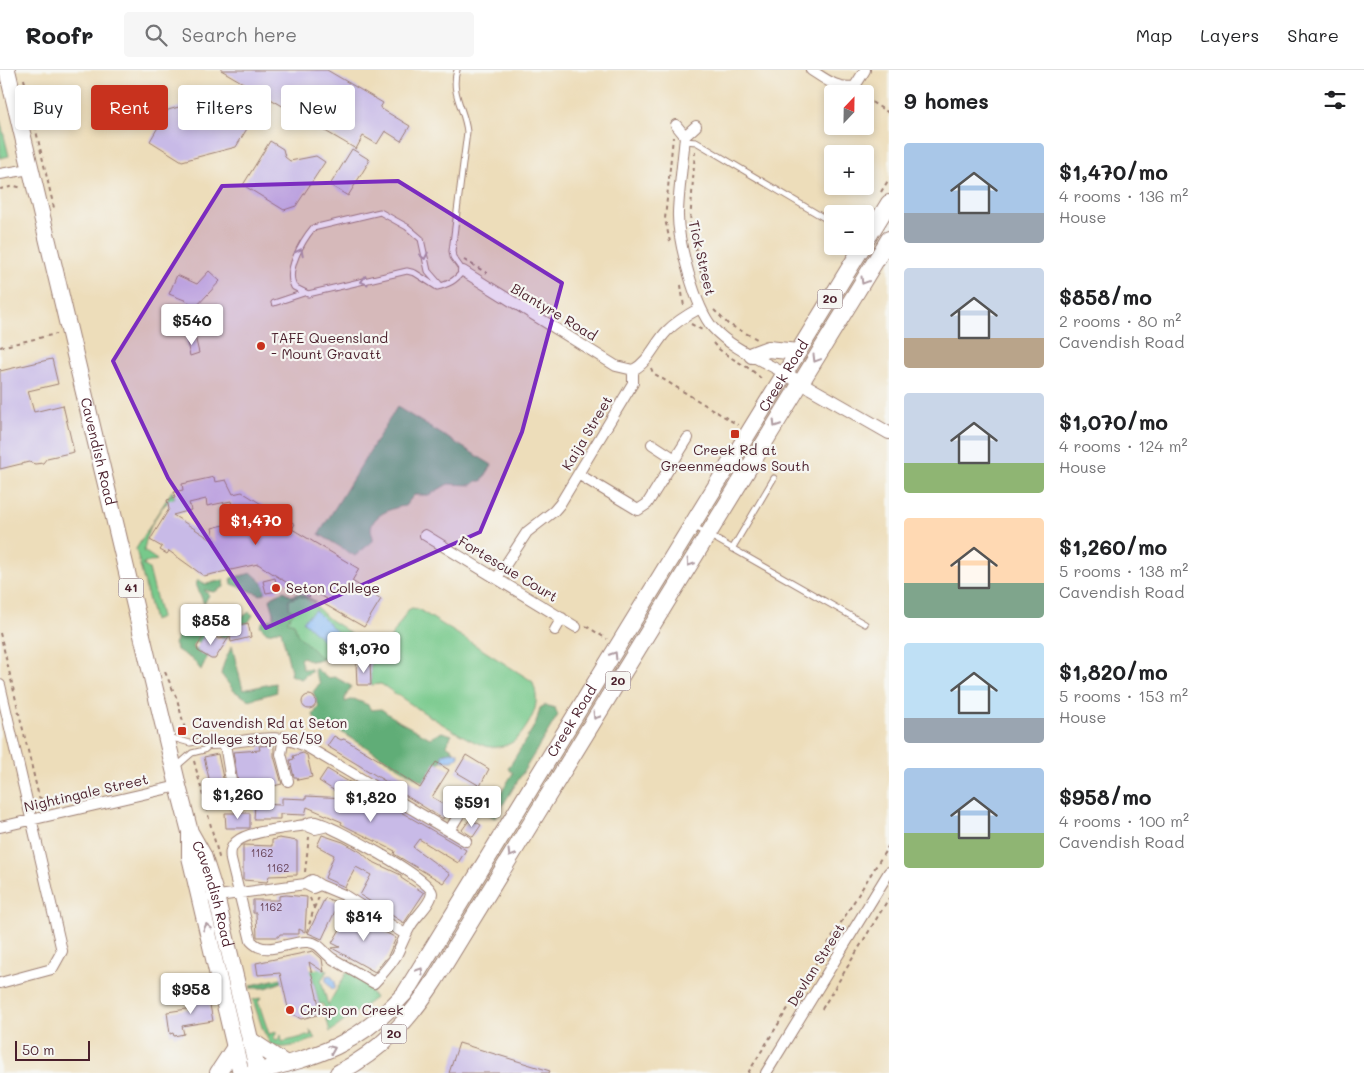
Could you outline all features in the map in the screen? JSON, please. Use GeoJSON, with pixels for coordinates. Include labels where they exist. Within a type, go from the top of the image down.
{"type":"FeatureCollection","features":[{"type":"Feature","properties":{"kind":"main road","name":"Cavendish Road"},"geometry":{"type":"LineString","coordinates":[[7,70],[178,786],[190,832],[203,855],[208,897],[242,1044],[256,1072]]}},
{"type":"Feature","properties":{"kind":"main road"},"geometry":{"type":"LineString","coordinates":[[874,227],[889,203]]}},
{"type":"Feature","properties":{"kind":"main road","name":"Creek Road"},"geometry":{"type":"LineString","coordinates":[[338,1073],[364,1059],[390,1038],[421,1002],[889,239]]}},
{"type":"Feature","properties":{"kind":"main road","name":"Creek Road"},"geometry":{"type":"LineString","coordinates":[[256,1072],[322,1054],[349,1041],[377,1022],[405,993],[857,255]]}},
{"type":"Feature","properties":{"kind":"main road"},"geometry":{"type":"LineString","coordinates":[[755,347],[798,352]]}},
{"type":"Feature","properties":{"kind":"main road","name":"Cavendish Road"},"geometry":{"type":"LineString","coordinates":[[241,1073],[242,1044]]}},
{"type":"Feature","properties":{"kind":"main road"},"geometry":{"type":"LineString","coordinates":[[218,1073],[242,1044],[286,1064]]}},
{"type":"Feature","properties":{"kind":"street"},"geometry":{"type":"LineString","coordinates":[[811,70],[846,88],[855,86],[865,70]]}},
{"type":"Feature","properties":{"kind":"street"},"geometry":{"type":"LineString","coordinates":[[675,130],[685,139],[696,126]]}},
{"type":"Feature","properties":{"kind":"street","name":"Tick Street"},"geometry":{"type":"LineString","coordinates":[[685,139],[678,214],[690,276],[700,308],[714,329],[755,347],[784,374]]}},
{"type":"Feature","properties":{"kind":"street"},"geometry":{"type":"LineString","coordinates":[[0,174],[30,169]]}},
{"type":"Feature","properties":{"kind":"street","name":"Blantyre Road"},"geometry":{"type":"LineString","coordinates":[[463,271],[616,366],[633,370]]}},
{"type":"Feature","properties":{"kind":"street"},"geometry":{"type":"LineString","coordinates":[[633,370],[641,366],[667,331],[685,316],[700,308]]}},
{"type":"Feature","properties":{"kind":"street","name":"Kaija Street"},"geometry":{"type":"LineString","coordinates":[[496,578],[527,532],[554,511],[633,383],[633,370]]}},
{"type":"Feature","properties":{"kind":"street"},"geometry":{"type":"LineString","coordinates":[[784,374],[889,433]]}},
{"type":"Feature","properties":{"kind":"street"},"geometry":{"type":"LineString","coordinates":[[578,474],[638,510],[647,504],[688,438]]}},
{"type":"Feature","properties":{"kind":"street"},"geometry":{"type":"LineString","coordinates":[[652,444],[675,459]]}},
{"type":"Feature","properties":{"kind":"street","name":"Fortescue Court"},"geometry":{"type":"LineString","coordinates":[[425,535],[576,628]]}},
{"type":"Feature","properties":{"kind":"street"},"geometry":{"type":"LineString","coordinates":[[555,630],[562,618]]}},
{"type":"Feature","properties":{"kind":"street"},"geometry":{"type":"LineString","coordinates":[[0,685],[62,951],[52,970],[0,983]]}},
{"type":"Feature","properties":{"kind":"street"},"geometry":{"type":"LineString","coordinates":[[211,744],[225,744],[270,736],[284,738],[309,748],[466,841]]}},
{"type":"Feature","properties":{"kind":"street"},"geometry":{"type":"LineString","coordinates":[[284,738],[281,754],[288,781]]}},
{"type":"Feature","properties":{"kind":"street"},"geometry":{"type":"LineString","coordinates":[[225,744],[233,793]]}},
{"type":"Feature","properties":{"kind":"street","name":"Nightingale Street"},"geometry":{"type":"LineString","coordinates":[[0,827],[178,786]]}},
{"type":"Feature","properties":{"kind":"street"},"geometry":{"type":"LineString","coordinates":[[450,831],[460,813]]}},
{"type":"Feature","properties":{"kind":"street"},"geometry":{"type":"LineString","coordinates":[[305,825],[315,829],[324,827],[350,836],[429,886],[432,895],[405,934],[392,962],[374,983],[330,957],[325,949],[315,944],[305,942],[272,948],[257,946],[250,937],[230,853],[235,843],[246,837],[305,825]]}},
{"type":"Feature","properties":{"kind":"street","name":"Devlan Street"},"geometry":{"type":"LineString","coordinates":[[766,1073],[889,872]]}},
{"type":"Feature","properties":{"kind":"street"},"geometry":{"type":"LineString","coordinates":[[208,897],[305,884],[312,880],[337,891],[405,934]]}},
{"type":"Feature","properties":{"kind":"lane"},"geometry":{"type":"LineString","coordinates":[[274,303],[304,293],[314,294],[410,271],[418,274],[433,286],[441,286],[456,280],[463,271],[453,257],[452,251],[467,132],[466,118],[454,88],[457,70]]}},
{"type":"Feature","properties":{"kind":"lane"},"geometry":{"type":"LineString","coordinates":[[685,139],[696,142],[824,218]]}},
{"type":"Feature","properties":{"kind":"lane"},"geometry":{"type":"LineString","coordinates":[[304,293],[294,287],[291,274],[293,265],[311,231],[320,226],[373,213],[387,215],[415,232],[421,239],[430,275],[441,286]]}},
{"type":"Feature","properties":{"kind":"lane"},"geometry":{"type":"LineString","coordinates":[[732,548],[774,478]]}},
{"type":"Feature","properties":{"kind":"lane"},"geometry":{"type":"LineString","coordinates":[[692,526],[865,624]]}},
{"type":"Feature","properties":{"kind":"lane"},"geometry":{"type":"LineString","coordinates":[[166,736],[190,744],[202,741],[211,744]]}},
{"type":"Feature","properties":{"kind":"lane"},"geometry":{"type":"LineString","coordinates":[[174,769],[192,753],[204,750],[211,744]]}},
{"type":"Feature","properties":{"kind":"path"},"geometry":{"type":"LineString","coordinates":[[21,70],[55,209]]}},
{"type":"Feature","properties":{"kind":"path"},"geometry":{"type":"LineString","coordinates":[[874,104],[889,113]]}},
{"type":"Feature","properties":{"kind":"path"},"geometry":{"type":"LineString","coordinates":[[671,246],[665,219],[675,130]]}},
{"type":"Feature","properties":{"kind":"path"},"geometry":{"type":"LineString","coordinates":[[696,142],[690,223],[706,293]]}},
{"type":"Feature","properties":{"kind":"path"},"geometry":{"type":"LineString","coordinates":[[0,189],[15,186],[22,188]]}},
{"type":"Feature","properties":{"kind":"path"},"geometry":{"type":"LineString","coordinates":[[680,283],[685,307]]}},
{"type":"Feature","properties":{"kind":"path"},"geometry":{"type":"LineString","coordinates":[[712,307],[728,324],[755,347]]}},
{"type":"Feature","properties":{"kind":"path"},"geometry":{"type":"LineString","coordinates":[[683,326],[691,324],[704,332]]}},
{"type":"Feature","properties":{"kind":"path"},"geometry":{"type":"LineString","coordinates":[[0,347],[58,333]]}},
{"type":"Feature","properties":{"kind":"path"},"geometry":{"type":"LineString","coordinates":[[710,339],[730,358],[758,374],[762,380]]}},
{"type":"Feature","properties":{"kind":"path"},"geometry":{"type":"LineString","coordinates":[[648,365],[653,373],[739,425]]}},
{"type":"Feature","properties":{"kind":"path"},"geometry":{"type":"LineString","coordinates":[[576,628],[587,625],[608,639]]}},
{"type":"Feature","properties":{"kind":"path"},"geometry":{"type":"LineString","coordinates":[[0,633],[40,797],[54,806]]}},
{"type":"Feature","properties":{"kind":"path"},"geometry":{"type":"LineString","coordinates":[[164,670],[177,699],[184,732],[188,736],[190,744]]}},
{"type":"Feature","properties":{"kind":"path"},"geometry":{"type":"LineString","coordinates":[[192,753],[221,868]]}},
{"type":"Feature","properties":{"kind":"path"},"geometry":{"type":"LineString","coordinates":[[748,1073],[889,844]]}},
{"type":"Feature","properties":{"kind":"path"},"geometry":{"type":"LineString","coordinates":[[822,1009],[889,898]]}},
{"type":"Feature","properties":{"kind":"highlighted area"},"geometry":{"type":"Polygon","coordinates":[[[398,181],[562,283],[522,432],[480,532],[266,628],[168,478],[113,361],[222,186],[398,181]]]}},
{"type":"Feature","properties":{"kind":"green space"},"geometry":{"type":"Polygon","coordinates":[[[0,119],[9,156],[0,158],[0,119]]]}},
{"type":"Feature","properties":{"kind":"green space"},"geometry":{"type":"Polygon","coordinates":[[[397,407],[492,465],[482,481],[477,481],[472,485],[448,484],[429,495],[414,495],[405,506],[389,510],[379,516],[372,525],[373,541],[355,556],[319,534],[397,407]]]}},
{"type":"Feature","properties":{"kind":"green space"},"geometry":{"type":"Polygon","coordinates":[[[172,491],[175,498],[160,510],[172,491]]]}},
{"type":"Feature","properties":{"kind":"green space"},"geometry":{"type":"Polygon","coordinates":[[[153,522],[147,536],[144,551],[157,560],[142,564],[149,569],[161,617],[154,621],[136,549],[153,522]]]}},
{"type":"Feature","properties":{"kind":"green space"},"geometry":{"type":"Polygon","coordinates":[[[252,573],[264,584],[266,592],[261,595],[232,584],[231,578],[252,573]]]}},
{"type":"Feature","properties":{"kind":"green space"},"geometry":{"type":"Polygon","coordinates":[[[198,580],[206,584],[223,580],[224,587],[214,592],[204,590],[209,595],[204,604],[196,584],[198,580]]]}},
{"type":"Feature","properties":{"kind":"green space"},"geometry":{"type":"Polygon","coordinates":[[[284,591],[291,596],[300,593],[315,601],[315,603],[299,596],[289,600],[289,608],[294,612],[287,621],[294,623],[297,634],[320,657],[329,652],[334,657],[310,661],[303,657],[300,659],[303,669],[311,669],[301,679],[290,675],[291,671],[281,630],[267,633],[260,626],[263,621],[273,619],[274,613],[270,600],[273,596],[284,591]]]}},
{"type":"Feature","properties":{"kind":"green space"},"geometry":{"type":"Polygon","coordinates":[[[300,596],[311,602],[330,620],[357,640],[344,654],[341,653],[335,658],[310,661],[278,618],[288,600],[300,596]]]}},
{"type":"Feature","properties":{"kind":"green space"},"geometry":{"type":"Polygon","coordinates":[[[205,608],[212,608],[220,615],[229,619],[239,618],[249,612],[253,615],[248,623],[228,627],[230,635],[224,638],[216,633],[206,633],[199,643],[196,642],[192,647],[207,657],[201,670],[193,660],[177,650],[174,644],[179,633],[192,634],[207,625],[207,618],[201,613],[205,608]]]}},
{"type":"Feature","properties":{"kind":"green space"},"geometry":{"type":"Polygon","coordinates":[[[412,608],[418,609],[532,681],[536,692],[535,708],[525,729],[513,742],[498,747],[481,745],[436,720],[381,684],[371,685],[370,662],[372,659],[377,660],[408,610],[412,608]]]}},
{"type":"Feature","properties":{"kind":"green space"},"geometry":{"type":"Polygon","coordinates":[[[232,646],[243,690],[275,683],[277,692],[249,700],[234,691],[221,674],[232,646]]]}},
{"type":"Feature","properties":{"kind":"green space"},"geometry":{"type":"Polygon","coordinates":[[[315,668],[327,678],[335,677],[351,686],[345,702],[354,699],[368,705],[371,710],[381,709],[400,722],[430,738],[442,732],[452,735],[446,745],[455,751],[445,753],[439,764],[436,762],[423,782],[330,725],[319,726],[313,715],[319,706],[313,692],[320,683],[314,671],[315,668]]]}},
{"type":"Feature","properties":{"kind":"green space"},"geometry":{"type":"Polygon","coordinates":[[[545,705],[555,708],[558,715],[495,818],[488,814],[513,773],[508,769],[536,723],[540,708],[545,705]]]}},
{"type":"Feature","properties":{"kind":"green space"},"geometry":{"type":"Polygon","coordinates":[[[322,968],[327,971],[321,980],[328,1005],[347,972],[364,982],[375,998],[330,1032],[323,1004],[319,1004],[312,975],[282,982],[281,978],[322,968]]]}},
{"type":"Feature","properties":{"kind":"green space"},"geometry":{"type":"Polygon","coordinates":[[[281,978],[282,982],[266,988],[250,988],[252,985],[281,978]]]}},
{"type":"Feature","properties":{"kind":"green space"},"geometry":{"type":"Polygon","coordinates":[[[262,997],[258,1001],[269,1034],[277,1032],[273,1039],[277,1041],[281,1035],[282,1042],[311,1035],[310,1030],[315,1039],[288,1047],[271,1045],[263,1030],[253,1000],[262,997]]]}},
{"type":"Feature","properties":{"kind":"water"},"geometry":{"type":"Polygon","coordinates":[[[315,610],[341,636],[330,647],[303,621],[315,610]]]}},
{"type":"Feature","properties":{"kind":"water"},"geometry":{"type":"Polygon","coordinates":[[[458,753],[459,756],[453,761],[442,761],[442,754],[458,753]]]}},
{"type":"Feature","properties":{"kind":"water"},"geometry":{"type":"Polygon","coordinates":[[[330,975],[335,981],[335,989],[332,989],[326,981],[326,976],[330,975]]]}},
{"type":"Feature","properties":{"kind":"building"},"geometry":{"type":"Polygon","coordinates":[[[221,70],[327,70],[352,85],[281,85],[281,105],[271,99],[271,85],[247,85],[221,70]]]}},
{"type":"Feature","properties":{"kind":"building"},"geometry":{"type":"Polygon","coordinates":[[[355,86],[383,103],[380,108],[410,126],[401,141],[385,131],[377,144],[363,136],[356,149],[324,130],[355,130],[355,86]]]}},
{"type":"Feature","properties":{"kind":"building"},"geometry":{"type":"Polygon","coordinates":[[[178,107],[178,130],[246,130],[236,147],[182,161],[150,141],[156,130],[168,130],[168,110],[178,107]]]}},
{"type":"Feature","properties":{"kind":"building"},"geometry":{"type":"Polygon","coordinates":[[[270,141],[283,149],[285,157],[290,161],[316,156],[325,162],[296,206],[284,210],[243,185],[270,141]]]}},
{"type":"Feature","properties":{"kind":"building"},"geometry":{"type":"Polygon","coordinates":[[[352,149],[370,160],[348,196],[330,185],[352,149]]]}},
{"type":"Feature","properties":{"kind":"building"},"geometry":{"type":"Polygon","coordinates":[[[209,271],[220,281],[195,308],[187,301],[169,294],[177,275],[197,284],[209,271]]]}},
{"type":"Feature","properties":{"kind":"building"},"geometry":{"type":"Polygon","coordinates":[[[195,336],[199,353],[190,356],[186,338],[195,336]]]}},
{"type":"Feature","properties":{"kind":"building"},"geometry":{"type":"Polygon","coordinates":[[[52,359],[58,384],[28,391],[34,412],[63,405],[74,452],[47,458],[43,463],[35,464],[29,462],[0,469],[0,371],[52,359]]]}},
{"type":"Feature","properties":{"kind":"building"},"geometry":{"type":"Polygon","coordinates":[[[214,477],[215,482],[226,480],[233,494],[242,492],[263,505],[260,509],[278,521],[281,516],[295,524],[292,529],[359,569],[352,581],[381,599],[364,627],[324,604],[327,599],[313,591],[309,597],[258,564],[204,576],[169,551],[167,554],[160,550],[162,547],[150,540],[169,509],[167,500],[175,498],[174,492],[183,490],[182,484],[214,477]],[[206,499],[189,503],[191,510],[173,515],[215,542],[212,528],[236,522],[231,501],[207,506],[206,499]]]}},
{"type":"Feature","properties":{"kind":"building"},"geometry":{"type":"Polygon","coordinates":[[[275,578],[278,591],[266,593],[263,581],[275,578]]]}},
{"type":"Feature","properties":{"kind":"building"},"geometry":{"type":"Polygon","coordinates":[[[248,623],[251,637],[231,642],[228,627],[248,623]]]}},
{"type":"Feature","properties":{"kind":"building"},"geometry":{"type":"Polygon","coordinates":[[[205,633],[209,633],[219,639],[229,637],[215,659],[211,659],[198,651],[197,647],[205,633]]]}},
{"type":"Feature","properties":{"kind":"building"},"geometry":{"type":"Polygon","coordinates":[[[335,646],[341,652],[335,658],[329,652],[335,646]]]}},
{"type":"Feature","properties":{"kind":"building"},"geometry":{"type":"Polygon","coordinates":[[[370,662],[371,685],[357,685],[356,663],[370,662]]]}},
{"type":"Feature","properties":{"kind":"building"},"geometry":{"type":"Polygon","coordinates":[[[309,695],[314,697],[316,702],[314,707],[309,709],[304,707],[302,702],[304,697],[309,695]]]}},
{"type":"Feature","properties":{"kind":"building"},"geometry":{"type":"Polygon","coordinates":[[[334,736],[341,740],[344,739],[379,760],[420,788],[436,762],[449,770],[432,797],[454,810],[450,817],[445,815],[443,819],[327,746],[334,736]]]}},
{"type":"Feature","properties":{"kind":"building"},"geometry":{"type":"Polygon","coordinates":[[[274,745],[274,756],[282,784],[240,794],[233,752],[260,750],[259,746],[274,745]]]}},
{"type":"Feature","properties":{"kind":"building"},"geometry":{"type":"Polygon","coordinates":[[[303,753],[307,755],[312,777],[298,780],[297,777],[294,777],[290,760],[294,759],[293,756],[303,753]]]}},
{"type":"Feature","properties":{"kind":"building"},"geometry":{"type":"Polygon","coordinates":[[[218,754],[227,797],[214,800],[204,757],[218,754]]]}},
{"type":"Feature","properties":{"kind":"building"},"geometry":{"type":"Polygon","coordinates":[[[466,755],[489,769],[480,786],[456,772],[466,755]]]}},
{"type":"Feature","properties":{"kind":"building"},"geometry":{"type":"Polygon","coordinates":[[[327,769],[466,850],[458,863],[419,839],[413,847],[450,874],[443,883],[394,854],[395,851],[341,824],[342,822],[307,807],[305,815],[280,814],[280,819],[254,819],[255,804],[282,805],[282,798],[306,799],[306,796],[346,798],[319,781],[327,769]]]}},
{"type":"Feature","properties":{"kind":"building"},"geometry":{"type":"Polygon","coordinates":[[[225,813],[250,813],[250,828],[226,828],[225,813]]]}},
{"type":"Feature","properties":{"kind":"building"},"geometry":{"type":"Polygon","coordinates":[[[470,819],[481,825],[473,837],[462,830],[470,819]]]}},
{"type":"Feature","properties":{"kind":"building"},"geometry":{"type":"Polygon","coordinates":[[[322,835],[343,842],[361,852],[371,861],[401,875],[401,878],[424,893],[404,923],[360,895],[371,875],[356,867],[345,887],[325,878],[334,855],[317,846],[322,835]]]}},
{"type":"Feature","properties":{"kind":"building"},"geometry":{"type":"Polygon","coordinates":[[[279,838],[297,841],[297,875],[269,876],[267,882],[243,880],[243,845],[272,846],[272,840],[279,838]]]}},
{"type":"Feature","properties":{"kind":"building"},"geometry":{"type":"Polygon","coordinates":[[[279,896],[307,897],[305,932],[299,929],[299,934],[257,937],[256,913],[253,913],[253,900],[279,900],[279,896]]]}},
{"type":"Feature","properties":{"kind":"building"},"geometry":{"type":"Polygon","coordinates":[[[325,898],[339,903],[322,939],[308,933],[325,898]]]}},
{"type":"Feature","properties":{"kind":"building"},"geometry":{"type":"Polygon","coordinates":[[[350,912],[375,924],[374,926],[396,938],[388,956],[375,972],[332,948],[340,947],[332,943],[350,912]]]}},
{"type":"Feature","properties":{"kind":"building"},"geometry":{"type":"Polygon","coordinates":[[[313,951],[322,959],[324,972],[309,962],[321,1014],[301,1019],[289,1012],[280,973],[258,975],[256,963],[313,951]]]}},
{"type":"Feature","properties":{"kind":"building"},"geometry":{"type":"Polygon","coordinates":[[[208,994],[213,1021],[182,1026],[184,1034],[174,1036],[173,1033],[170,1034],[167,1012],[194,1008],[192,996],[208,994]]]}},
{"type":"Feature","properties":{"kind":"building"},"geometry":{"type":"Polygon","coordinates":[[[459,1043],[550,1071],[549,1073],[449,1073],[459,1043]]]}},
{"type":"Feature","properties":{"kind":"place","name":"TAFE Queensland - Mount Gravatt"},"geometry":{"type":"Point","coordinates":[261,346]}},
{"type":"Feature","properties":{"kind":"place","name":"Creek Rd at Greenmeadows South"},"geometry":{"type":"Point","coordinates":[735,434]}},
{"type":"Feature","properties":{"kind":"place","name":"Seton College"},"geometry":{"type":"Point","coordinates":[276,588]}},
{"type":"Feature","properties":{"kind":"place","name":"Cavendish Rd at Seton College stop 56/59"},"geometry":{"type":"Point","coordinates":[182,731]}},
{"type":"Feature","properties":{"kind":"place","name":"Crisp on Creek"},"geometry":{"type":"Point","coordinates":[290,1010]}}]}
